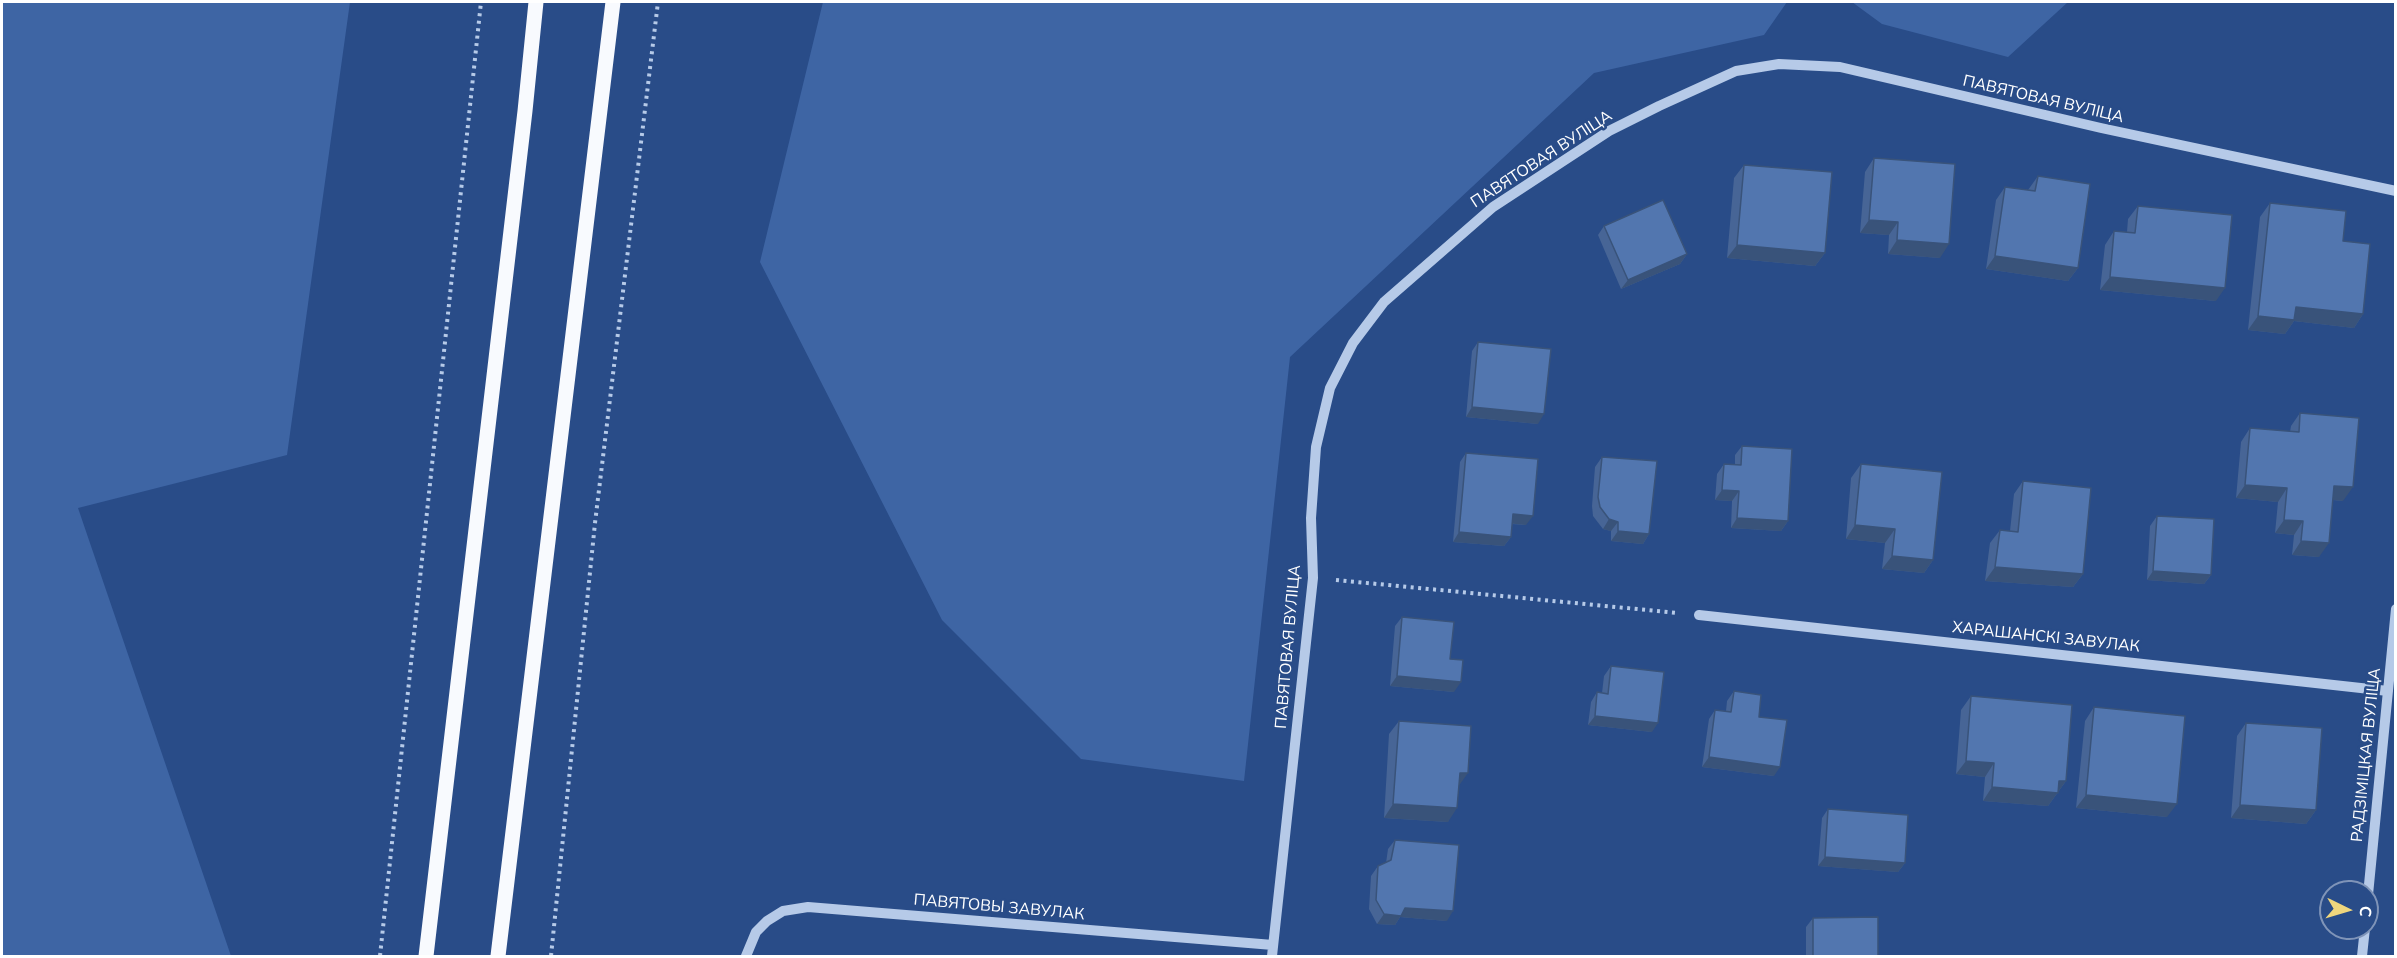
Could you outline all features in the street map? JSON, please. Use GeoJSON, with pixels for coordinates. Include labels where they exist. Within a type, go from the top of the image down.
{"type":"FeatureCollection","features":[{"type":"Feature","properties":{"kind":"main road"},"geometry":{"type":"LineString","coordinates":[[426,957],[536,2]]}},
{"type":"Feature","properties":{"kind":"main road"},"geometry":{"type":"LineString","coordinates":[[498,957],[613,2]]}},
{"type":"Feature","properties":{"kind":"street","name":"ПАВЯТОВАЯ ВУЛІЦА"},"geometry":{"type":"LineString","coordinates":[[1272,951],[1313,578],[1311,518],[1316,447],[1330,388],[1353,343],[1384,302],[1493,207],[1609,131],[1736,71],[1779,64],[1840,67],[2089,126],[2396,191]]}},
{"type":"Feature","properties":{"kind":"street","name":"РАДЗІМІЦКАЯ ВУЛІЦА"},"geometry":{"type":"LineString","coordinates":[[2369,880],[2396,609]]}},
{"type":"Feature","properties":{"kind":"street","name":"ХАРАШАНСКІ ЗАВУЛАК"},"geometry":{"type":"LineString","coordinates":[[1700,615],[2388,691]]}},
{"type":"Feature","properties":{"kind":"street","name":"ПАВЯТОВЫ ЗАВУЛАК"},"geometry":{"type":"LineString","coordinates":[[746,957],[756,932],[767,921],[783,911],[808,907],[1272,951]]}},
{"type":"Feature","properties":{"kind":"street"},"geometry":{"type":"LineString","coordinates":[[2362,957],[2364,940]]}},
{"type":"Feature","properties":{"kind":"path"},"geometry":{"type":"LineString","coordinates":[[380,957],[482,2]]}},
{"type":"Feature","properties":{"kind":"path"},"geometry":{"type":"LineString","coordinates":[[551,957],[595,523],[658,2]]}},
{"type":"Feature","properties":{"kind":"path"},"geometry":{"type":"LineString","coordinates":[[1313,578],[1700,615]]}},
{"type":"Feature","properties":{"kind":"shaded area"},"geometry":{"type":"Polygon","coordinates":[[[2,2],[350,2],[287,455],[78,508],[231,956],[2,956],[2,2]]]}},
{"type":"Feature","properties":{"kind":"shaded area"},"geometry":{"type":"Polygon","coordinates":[[[823,2],[1787,2],[1764,35],[1594,73],[1290,357],[1244,781],[1081,759],[942,620],[760,262],[823,2]]]}},
{"type":"Feature","properties":{"kind":"shaded area"},"geometry":{"type":"Polygon","coordinates":[[[1852,2],[2068,2],[2008,57],[1882,24],[1852,2]]]}},
{"type":"Feature","properties":{"kind":"building"},"geometry":{"type":"Polygon","coordinates":[[[1874,158],[1955,164],[1949,244],[1897,240],[1898,222],[1869,220],[1874,158]]]}},
{"type":"Feature","properties":{"kind":"building"},"geometry":{"type":"Polygon","coordinates":[[[1744,165],[1832,172],[1825,253],[1737,245],[1744,165]]]}},
{"type":"Feature","properties":{"kind":"building"},"geometry":{"type":"Polygon","coordinates":[[[2038,176],[2090,184],[2078,268],[1995,256],[2005,187],[2035,191],[2038,176]]]}},
{"type":"Feature","properties":{"kind":"building"},"geometry":{"type":"Polygon","coordinates":[[[1663,200],[1687,254],[1628,280],[1604,226],[1663,200]]]}},
{"type":"Feature","properties":{"kind":"building"},"geometry":{"type":"Polygon","coordinates":[[[2270,203],[2346,211],[2343,241],[2370,244],[2363,314],[2296,307],[2294,320],[2258,316],[2270,203]]]}},
{"type":"Feature","properties":{"kind":"building"},"geometry":{"type":"Polygon","coordinates":[[[2138,206],[2232,215],[2225,288],[2110,277],[2114,231],[2135,233],[2138,206]]]}},
{"type":"Feature","properties":{"kind":"building"},"geometry":{"type":"Polygon","coordinates":[[[1478,342],[1551,349],[1544,414],[1472,407],[1478,342]]]}},
{"type":"Feature","properties":{"kind":"building"},"geometry":{"type":"Polygon","coordinates":[[[2300,413],[2359,418],[2353,487],[2334,486],[2329,543],[2301,541],[2303,521],[2284,520],[2287,488],[2245,485],[2250,428],[2299,432],[2300,413]]]}},
{"type":"Feature","properties":{"kind":"building"},"geometry":{"type":"Polygon","coordinates":[[[1742,446],[1792,449],[1788,521],[1737,518],[1739,491],[1722,490],[1724,464],[1741,465],[1742,446]]]}},
{"type":"Feature","properties":{"kind":"building"},"geometry":{"type":"Polygon","coordinates":[[[1466,453],[1538,459],[1533,516],[1513,514],[1511,537],[1459,532],[1466,453]]]}},
{"type":"Feature","properties":{"kind":"building"},"geometry":{"type":"Polygon","coordinates":[[[1602,457],[1657,461],[1649,534],[1618,531],[1618,522],[1609,519],[1600,507],[1598,497],[1602,457]]]}},
{"type":"Feature","properties":{"kind":"building"},"geometry":{"type":"Polygon","coordinates":[[[1861,464],[1942,472],[1933,560],[1892,556],[1895,529],[1855,525],[1861,464]]]}},
{"type":"Feature","properties":{"kind":"building"},"geometry":{"type":"Polygon","coordinates":[[[2023,481],[2091,488],[2083,574],[1995,567],[2000,530],[2018,532],[2023,481]]]}},
{"type":"Feature","properties":{"kind":"building"},"geometry":{"type":"Polygon","coordinates":[[[2157,516],[2214,519],[2211,575],[2153,571],[2157,516]]]}},
{"type":"Feature","properties":{"kind":"building"},"geometry":{"type":"Polygon","coordinates":[[[1402,617],[1454,622],[1450,659],[1463,660],[1461,682],[1397,676],[1402,617]]]}},
{"type":"Feature","properties":{"kind":"building"},"geometry":{"type":"Polygon","coordinates":[[[1611,666],[1664,672],[1658,723],[1595,716],[1597,692],[1608,694],[1611,666]]]}},
{"type":"Feature","properties":{"kind":"building"},"geometry":{"type":"Polygon","coordinates":[[[1734,691],[1761,695],[1759,717],[1787,720],[1780,767],[1709,757],[1715,710],[1731,712],[1734,691]]]}},
{"type":"Feature","properties":{"kind":"building"},"geometry":{"type":"Polygon","coordinates":[[[1971,696],[2072,705],[2066,781],[2059,781],[2058,793],[1992,787],[1994,763],[1966,761],[1971,696]]]}},
{"type":"Feature","properties":{"kind":"building"},"geometry":{"type":"Polygon","coordinates":[[[2094,707],[2185,716],[2177,804],[2086,795],[2094,707]]]}},
{"type":"Feature","properties":{"kind":"building"},"geometry":{"type":"Polygon","coordinates":[[[1399,721],[1471,726],[1468,773],[1460,773],[1457,808],[1393,804],[1399,721]]]}},
{"type":"Feature","properties":{"kind":"building"},"geometry":{"type":"Polygon","coordinates":[[[2246,723],[2322,728],[2316,810],[2240,805],[2246,723]]]}},
{"type":"Feature","properties":{"kind":"building"},"geometry":{"type":"Polygon","coordinates":[[[1828,809],[1908,815],[1905,863],[1825,857],[1828,809]]]}},
{"type":"Feature","properties":{"kind":"building"},"geometry":{"type":"Polygon","coordinates":[[[1395,840],[1459,845],[1453,911],[1405,908],[1401,916],[1384,914],[1376,900],[1378,866],[1391,860],[1395,840]]]}},
{"type":"Feature","properties":{"kind":"building"},"geometry":{"type":"Polygon","coordinates":[[[1878,917],[1878,957],[1813,957],[1813,918],[1878,917]]]}}]}
